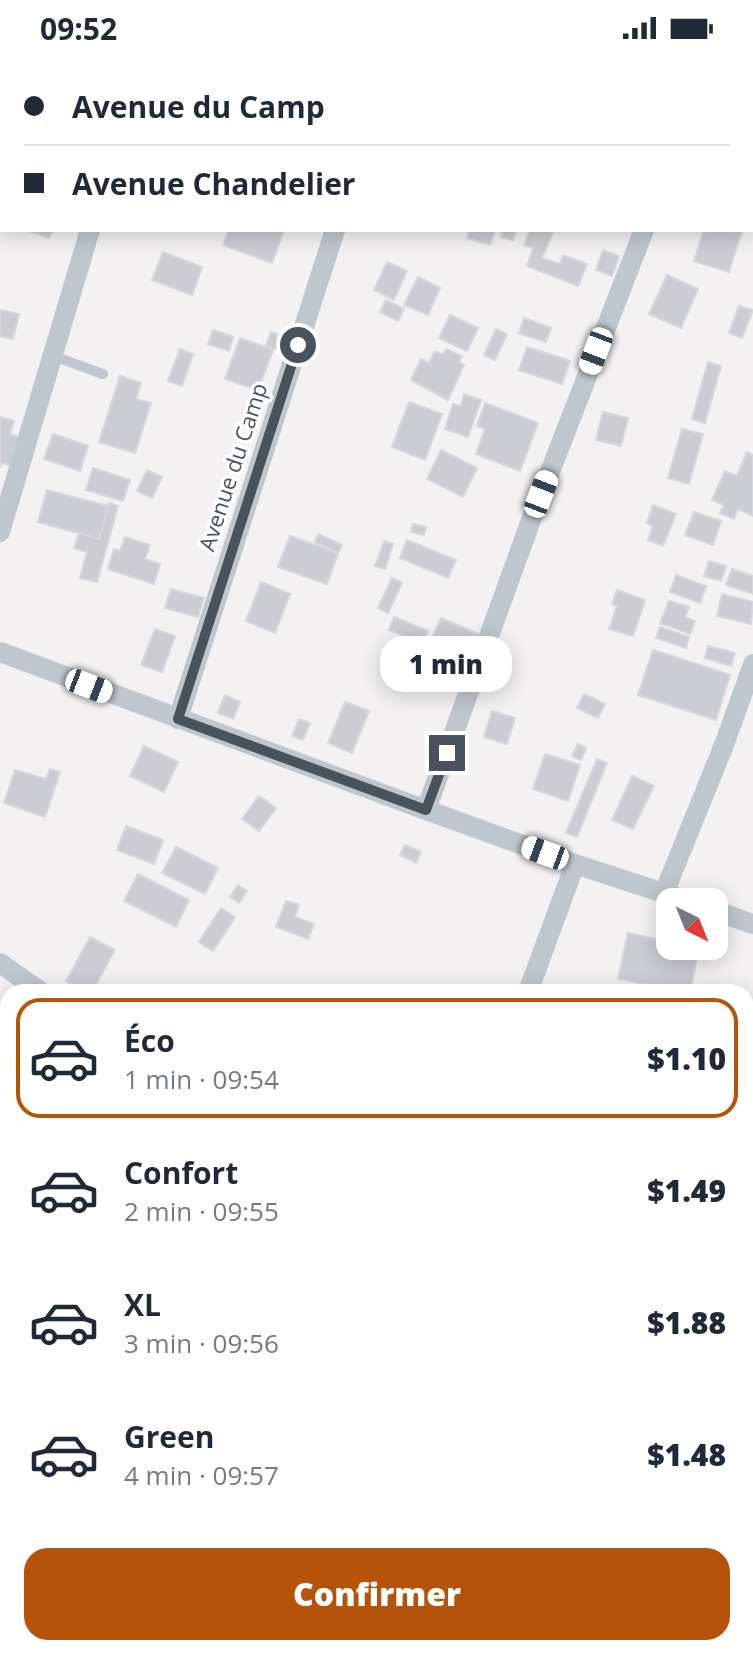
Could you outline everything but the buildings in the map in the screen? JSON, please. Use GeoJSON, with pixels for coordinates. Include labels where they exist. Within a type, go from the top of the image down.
{"type":"FeatureCollection","features":[{"type":"Feature","properties":{"kind":"street"},"geometry":{"type":"LineString","coordinates":[[0,532],[89,232]]}},
{"type":"Feature","properties":{"kind":"street","name":"Avenue du Camp"},"geometry":{"type":"LineString","coordinates":[[178,719],[334,232]]}},
{"type":"Feature","properties":{"kind":"street"},"geometry":{"type":"LineString","coordinates":[[426,810],[536,509],[643,232]]}},
{"type":"Feature","properties":{"kind":"street"},"geometry":{"type":"LineString","coordinates":[[0,652],[426,810],[656,890]]}},
{"type":"Feature","properties":{"kind":"street"},"geometry":{"type":"LineString","coordinates":[[666,888],[753,664]]}},
{"type":"Feature","properties":{"kind":"street"},"geometry":{"type":"LineString","coordinates":[[531,984],[575,864]]}},
{"type":"Feature","properties":{"kind":"street"},"geometry":{"type":"LineString","coordinates":[[728,915],[753,924]]}},
{"type":"Feature","properties":{"kind":"street"},"geometry":{"type":"LineString","coordinates":[[0,963],[30,984]]}},
{"type":"Feature","properties":{"kind":"lane"},"geometry":{"type":"LineString","coordinates":[[53,356],[103,374]]}},
{"type":"Feature","properties":{"kind":"route"},"geometry":{"type":"LineString","coordinates":[[298,345],[178,719],[426,810],[447,753]]}}]}
